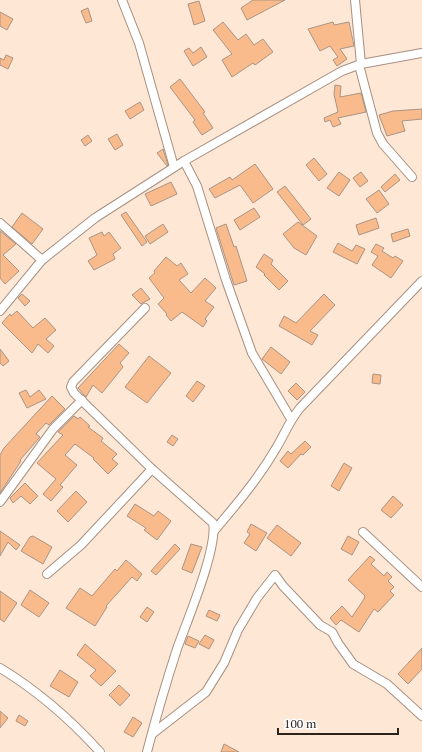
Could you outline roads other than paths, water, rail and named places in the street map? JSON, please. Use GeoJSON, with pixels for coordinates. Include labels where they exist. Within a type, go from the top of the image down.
{"type":"FeatureCollection","features":[{"type":"Feature","properties":{"kind":"street"},"geometry":{"type":"LineString","coordinates":[[122,0],[139,43],[174,167]]}},
{"type":"Feature","properties":{"kind":"street"},"geometry":{"type":"LineString","coordinates":[[355,0],[360,65],[377,133],[383,144],[412,177]]}},
{"type":"Feature","properties":{"kind":"street"},"geometry":{"type":"LineString","coordinates":[[0,311],[42,260],[95,218],[184,160],[342,71],[360,65],[422,54]]}},
{"type":"Feature","properties":{"kind":"street"},"geometry":{"type":"LineString","coordinates":[[184,160],[197,186],[226,280],[252,354],[291,419]]}},
{"type":"Feature","properties":{"kind":"street"},"geometry":{"type":"LineString","coordinates":[[0,223],[42,260]]}},
{"type":"Feature","properties":{"kind":"street"},"geometry":{"type":"LineString","coordinates":[[214,530],[252,485],[276,449],[291,419],[422,281]]}},
{"type":"Feature","properties":{"kind":"street"},"geometry":{"type":"LineString","coordinates":[[145,308],[73,382],[71,387],[82,400],[152,469],[213,523],[214,530],[208,560],[158,709],[149,751]]}},
{"type":"Feature","properties":{"kind":"street"},"geometry":{"type":"LineString","coordinates":[[0,502],[52,429],[82,400]]}},
{"type":"Feature","properties":{"kind":"street"},"geometry":{"type":"LineString","coordinates":[[47,574],[81,545],[152,469]]}},
{"type":"Feature","properties":{"kind":"street"},"geometry":{"type":"LineString","coordinates":[[363,532],[422,587]]}},
{"type":"Feature","properties":{"kind":"street"},"geometry":{"type":"LineString","coordinates":[[152,734],[206,692],[224,663],[238,630],[257,598],[274,575],[320,625],[332,632],[353,664],[387,684],[422,716]]}},
{"type":"Feature","properties":{"kind":"street"},"geometry":{"type":"LineString","coordinates":[[0,668],[29,686],[77,728],[100,752]]}}]}
